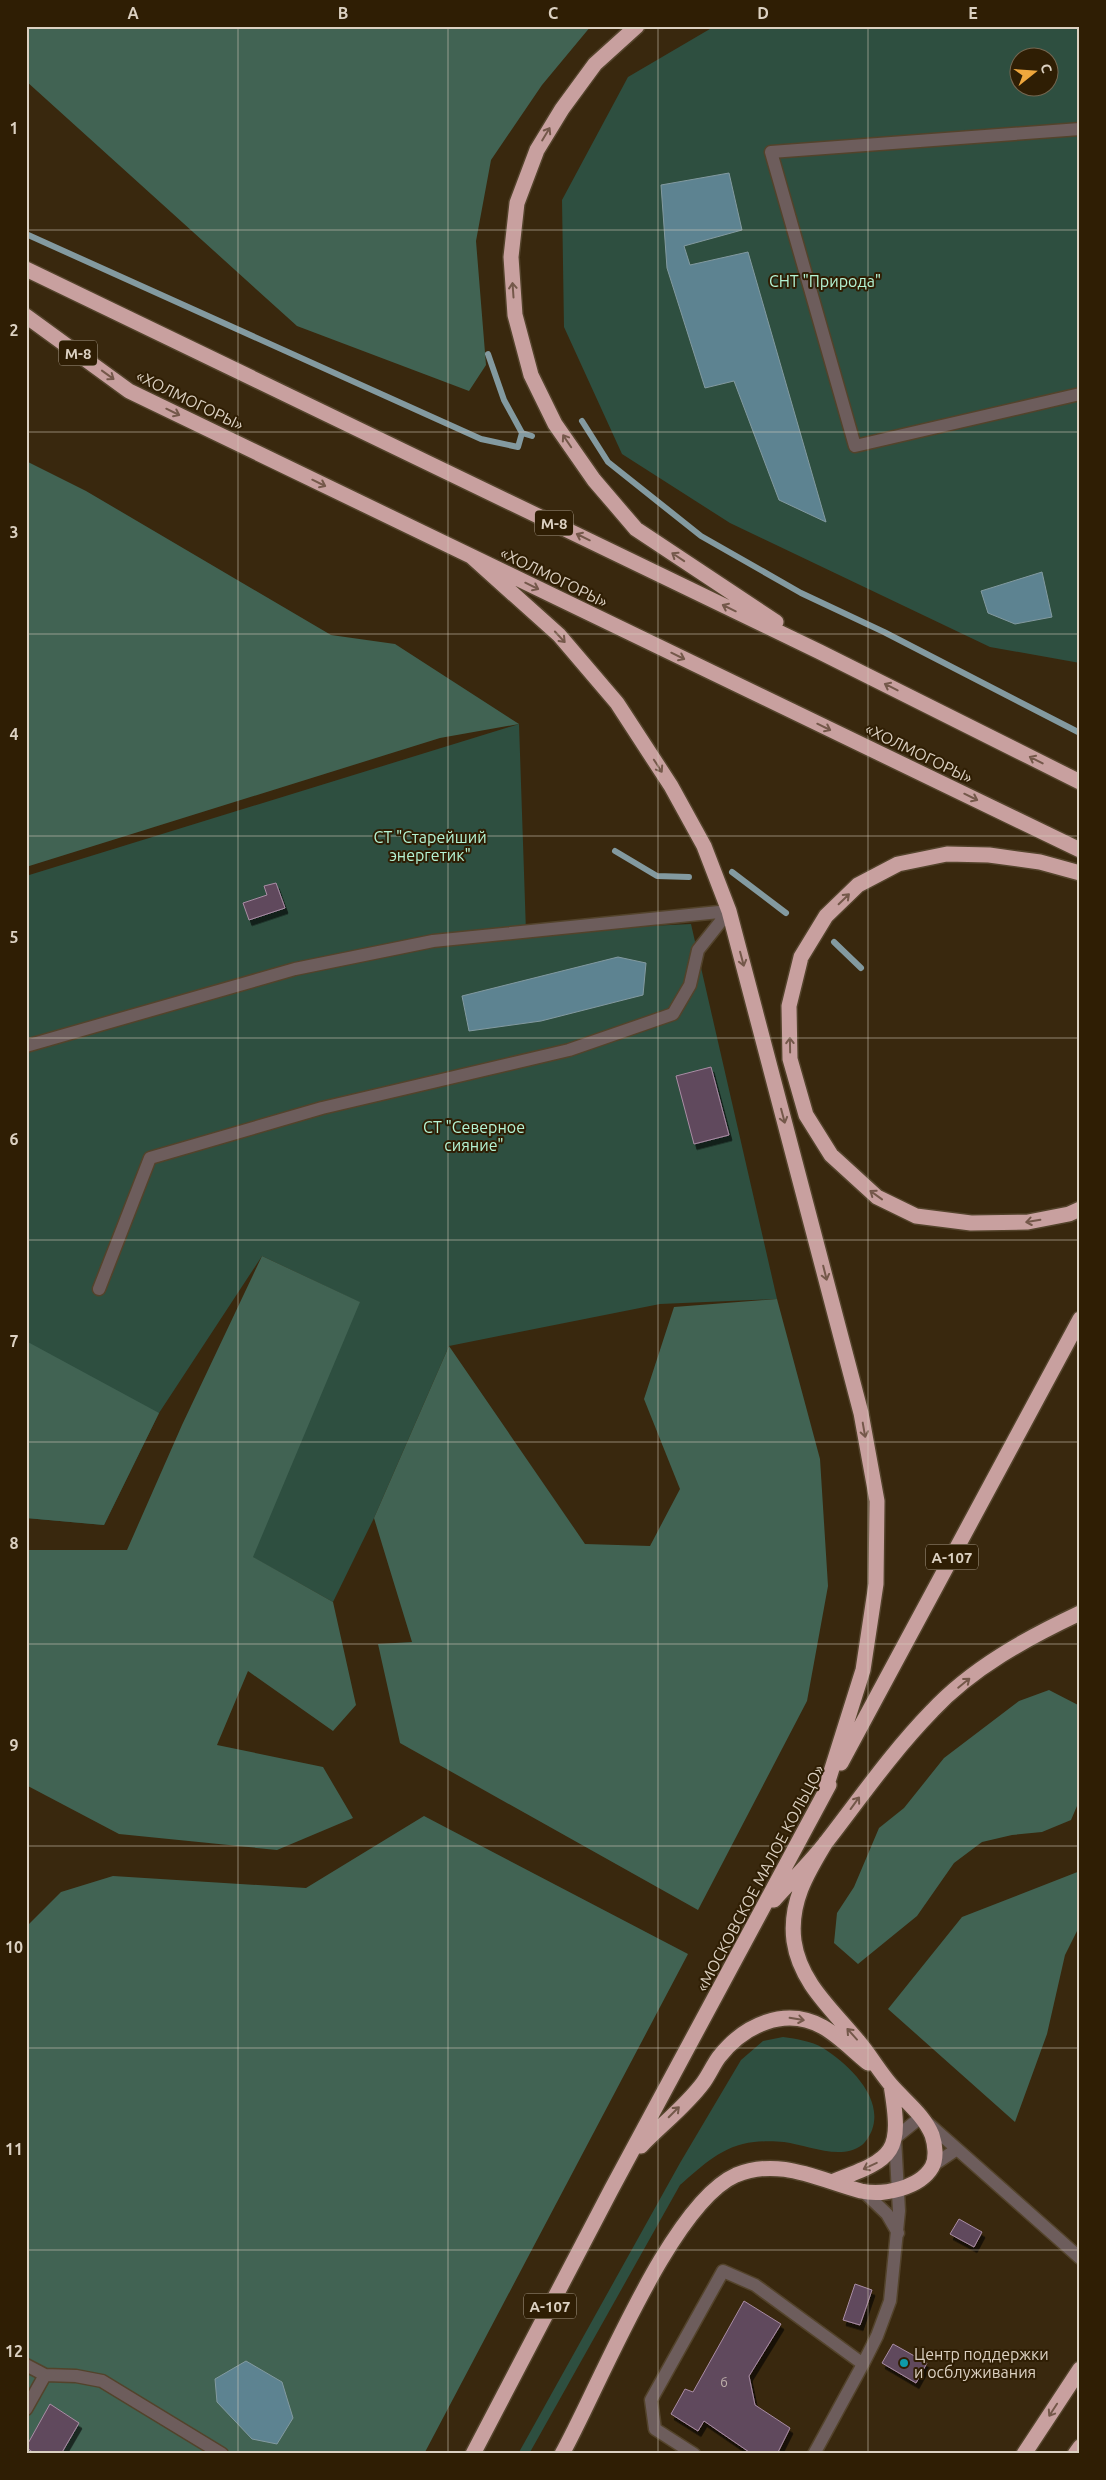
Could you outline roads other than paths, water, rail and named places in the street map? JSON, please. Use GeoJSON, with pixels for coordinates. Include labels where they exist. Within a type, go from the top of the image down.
{"type":"FeatureCollection","features":[{"type":"Feature","properties":{"kind":"highway"},"geometry":{"type":"LineString","coordinates":[[637,26],[595,64],[562,109],[536,150],[517,202],[511,257],[515,315],[532,375],[561,432],[594,480],[636,529],[820,652]]}},
{"type":"Feature","properties":{"kind":"highway","name":"М-8"},"geometry":{"type":"LineString","coordinates":[[26,269],[820,652],[1080,782]]}},
{"type":"Feature","properties":{"kind":"highway","name":"«ХОЛМОГОРЫ»"},"geometry":{"type":"LineString","coordinates":[[26,316],[129,391],[1080,850]]}},
{"type":"Feature","properties":{"kind":"highway"},"geometry":{"type":"LineString","coordinates":[[472,557],[559,635],[617,703],[670,786],[704,846],[729,912],[861,1413],[877,1501],[876,1584],[863,1670],[824,1794]]}},
{"type":"Feature","properties":{"kind":"highway"},"geometry":{"type":"LineString","coordinates":[[1080,873],[1040,862],[989,855],[947,854],[898,864],[858,885],[826,916],[801,957],[789,1006],[790,1060],[806,1115],[831,1155],[877,1197],[916,1216],[971,1223],[1028,1222],[1069,1214],[1080,1209]]}},
{"type":"Feature","properties":{"kind":"highway","name":"«МОСКОВСКОЕ МАЛОЕ КОЛЬЦО»"},"geometry":{"type":"LineString","coordinates":[[473,2454],[628,2159],[1080,1320]]}},
{"type":"Feature","properties":{"kind":"highway"},"geometry":{"type":"LineString","coordinates":[[758,1918],[826,1842],[865,1789],[932,1710],[996,1658],[1080,1613]]}},
{"type":"Feature","properties":{"kind":"highway"},"geometry":{"type":"LineString","coordinates":[[562,2454],[659,2264],[686,2220],[722,2183],[759,2168],[801,2172],[863,2191],[900,2189],[920,2179],[932,2166],[936,2152],[932,2134],[921,2117],[886,2079],[859,2042],[821,1999],[808,1979],[795,1943],[794,1917],[799,1890],[826,1842]]}},
{"type":"Feature","properties":{"kind":"highway"},"geometry":{"type":"LineString","coordinates":[[628,2159],[702,2084],[720,2056],[737,2038],[753,2027],[770,2020],[801,2019],[822,2027],[886,2079],[896,2114],[895,2138],[889,2152],[878,2162],[834,2181]]}},
{"type":"Feature","properties":{"kind":"highway"},"geometry":{"type":"LineString","coordinates":[[1024,2454],[1080,2369]]}},
{"type":"Feature","properties":{"kind":"highway"},"geometry":{"type":"LineString","coordinates":[[1075,2454],[1080,2447]]}},
{"type":"Feature","properties":{"kind":"lane"},"geometry":{"type":"LineString","coordinates":[[1080,129],[771,152],[855,446],[1080,394]]}},
{"type":"Feature","properties":{"kind":"lane"},"geometry":{"type":"LineString","coordinates":[[26,1046],[295,969],[433,941],[729,912]]}},
{"type":"Feature","properties":{"kind":"lane"},"geometry":{"type":"LineString","coordinates":[[99,1288],[150,1158],[322,1108],[569,1050],[673,1014],[690,985],[698,950],[729,912]]}},
{"type":"Feature","properties":{"kind":"lane"},"geometry":{"type":"LineString","coordinates":[[814,2454],[863,2364],[890,2301],[898,2233],[900,2189],[895,2138],[921,2117],[1080,2258]]}},
{"type":"Feature","properties":{"kind":"lane"},"geometry":{"type":"LineString","coordinates":[[932,2166],[957,2150]]}},
{"type":"Feature","properties":{"kind":"lane"},"geometry":{"type":"LineString","coordinates":[[863,2191],[888,2214],[898,2233]]}},
{"type":"Feature","properties":{"kind":"lane"},"geometry":{"type":"LineString","coordinates":[[694,2454],[655,2430],[651,2400],[723,2271],[755,2285],[863,2364]]}},
{"type":"Feature","properties":{"kind":"lane"},"geometry":{"type":"LineString","coordinates":[[26,2365],[45,2374],[76,2376],[102,2381],[222,2454]]}},
{"type":"Feature","properties":{"kind":"lane"},"geometry":{"type":"LineString","coordinates":[[26,2409],[45,2374]]}},
{"type":"Feature","properties":{"kind":"water"},"geometry":{"type":"Polygon","coordinates":[[[729,173],[742,230],[684,246],[690,265],[748,252],[826,522],[779,500],[734,381],[705,388],[667,268],[661,185],[729,173]]]}},
{"type":"Feature","properties":{"kind":"water"},"geometry":{"type":"Polygon","coordinates":[[[1042,572],[1052,617],[1015,624],[988,613],[981,591],[1042,572]]]}},
{"type":"Feature","properties":{"kind":"water"},"geometry":{"type":"Polygon","coordinates":[[[618,957],[646,963],[643,995],[541,1021],[469,1031],[462,996],[618,957]]]}},
{"type":"Feature","properties":{"kind":"water"},"geometry":{"type":"Polygon","coordinates":[[[246,2361],[282,2382],[293,2418],[277,2444],[252,2439],[217,2402],[215,2379],[246,2361]]]}},
{"type":"Feature","properties":{"kind":"waterway"},"geometry":{"type":"LineString","coordinates":[[26,234],[481,439],[518,447],[522,433],[504,400],[488,354]]}},
{"type":"Feature","properties":{"kind":"waterway"},"geometry":{"type":"LineString","coordinates":[[582,421],[608,462],[701,536],[801,593],[884,632],[1080,733]]}},
{"type":"Feature","properties":{"kind":"waterway"},"geometry":{"type":"LineString","coordinates":[[522,433],[532,436]]}},
{"type":"Feature","properties":{"kind":"waterway"},"geometry":{"type":"LineString","coordinates":[[615,851],[657,876],[689,877]]}},
{"type":"Feature","properties":{"kind":"waterway"},"geometry":{"type":"LineString","coordinates":[[732,872],[786,913]]}},
{"type":"Feature","properties":{"kind":"waterway"},"geometry":{"type":"LineString","coordinates":[[834,942],[861,968]]}},
{"type":"Feature","properties":{"kind":"place","name":"Центр поддержки и осблуживания"},"geometry":{"type":"Point","coordinates":[904,2363]}},
{"type":"Feature","properties":{"kind":"park label","name":"СНТ \"Природа\""},"geometry":{"type":"Point","coordinates":[825,281]}},
{"type":"Feature","properties":{"kind":"park label","name":"СТ \"Старейший энергетик\""},"geometry":{"type":"Point","coordinates":[430,846]}},
{"type":"Feature","properties":{"kind":"park label","name":"СТ \"Северное сияние\""},"geometry":{"type":"Point","coordinates":[474,1136]}}]}
